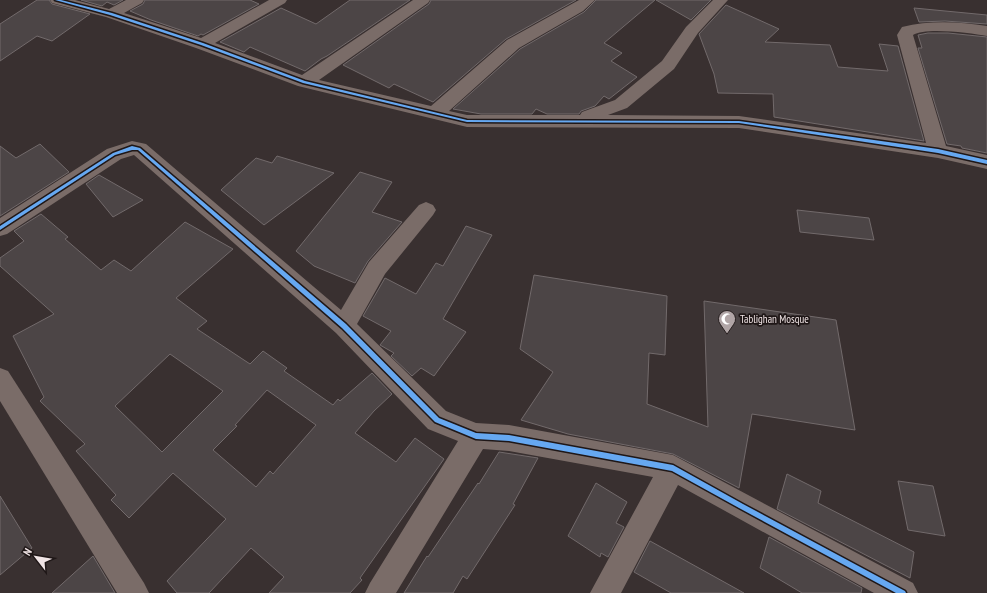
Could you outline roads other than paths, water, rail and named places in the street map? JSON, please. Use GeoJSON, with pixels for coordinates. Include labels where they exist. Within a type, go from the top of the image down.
{"type":"FeatureCollection","features":[{"type":"Feature","properties":{"kind":"street"},"geometry":{"type":"LineString","coordinates":[[57,0],[111,14],[202,44],[304,82],[467,121],[739,122],[938,151],[987,162]]}},
{"type":"Feature","properties":{"kind":"street"},"geometry":{"type":"LineString","coordinates":[[111,14],[137,0]]}},
{"type":"Feature","properties":{"kind":"street"},"geometry":{"type":"LineString","coordinates":[[202,44],[280,0]]}},
{"type":"Feature","properties":{"kind":"street"},"geometry":{"type":"LineString","coordinates":[[304,82],[423,0]]}},
{"type":"Feature","properties":{"kind":"street"},"geometry":{"type":"LineString","coordinates":[[434,114],[514,44],[578,8],[588,0]]}},
{"type":"Feature","properties":{"kind":"street"},"geometry":{"type":"LineString","coordinates":[[575,121],[620,104],[668,65],[692,30],[721,0]]}},
{"type":"Feature","properties":{"kind":"street"},"geometry":{"type":"LineString","coordinates":[[938,151],[905,35],[908,30],[918,28],[953,26],[987,31]]}},
{"type":"Feature","properties":{"kind":"street"},"geometry":{"type":"LineString","coordinates":[[0,228],[114,154],[132,148],[139,149],[344,326],[437,420],[476,436],[509,438],[673,468],[903,593]]}},
{"type":"Feature","properties":{"kind":"street"},"geometry":{"type":"LineString","coordinates":[[344,326],[376,268],[426,210]]}},
{"type":"Feature","properties":{"kind":"street"},"geometry":{"type":"LineString","coordinates":[[0,379],[134,593]]}},
{"type":"Feature","properties":{"kind":"street"},"geometry":{"type":"LineString","coordinates":[[380,593],[476,436]]}},
{"type":"Feature","properties":{"kind":"street"},"geometry":{"type":"LineString","coordinates":[[605,593],[673,468]]}},
{"type":"Feature","properties":{"kind":"place","name":"Tablighan Mosque"},"geometry":{"type":"Point","coordinates":[727,334]}}]}
